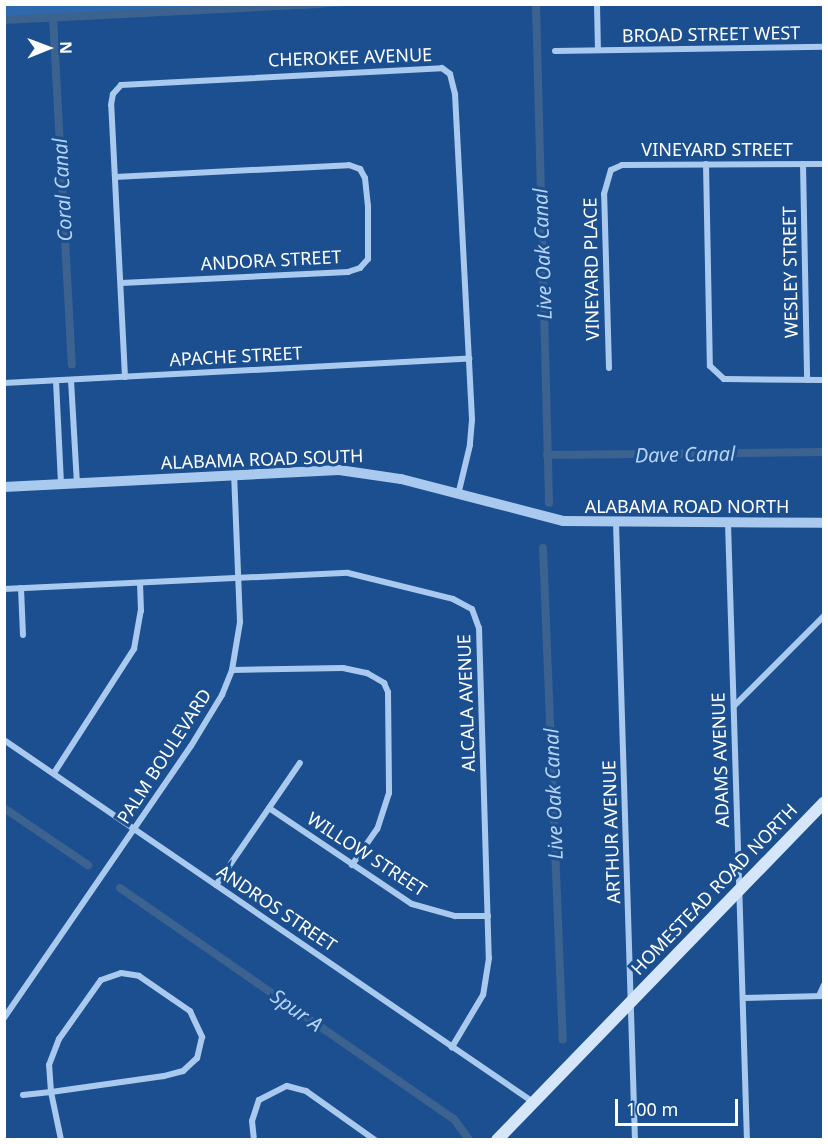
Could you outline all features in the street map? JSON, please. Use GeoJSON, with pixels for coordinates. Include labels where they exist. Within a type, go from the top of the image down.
{"type":"FeatureCollection","features":[{"type":"Feature","properties":{"kind":"main road","name":"HOMESTEAD ROAD NORTH"},"geometry":{"type":"LineString","coordinates":[[497,1140],[824,803]]}},
{"type":"Feature","properties":{"kind":"street","name":"BROAD STREET WEST"},"geometry":{"type":"LineString","coordinates":[[597,4],[598,50]]}},
{"type":"Feature","properties":{"kind":"street","name":"BROAD STREET WEST"},"geometry":{"type":"LineString","coordinates":[[555,51],[824,47]]}},
{"type":"Feature","properties":{"kind":"street","name":"CHEROKEE AVENUE"},"geometry":{"type":"LineString","coordinates":[[125,377],[111,105],[113,94],[121,85],[442,68],[450,74],[455,94],[472,432],[458,495]]}},
{"type":"Feature","properties":{"kind":"street"},"geometry":{"type":"LineString","coordinates":[[706,164],[712,368],[724,379],[824,380]]}},
{"type":"Feature","properties":{"kind":"street","name":"WESLEY STREET"},"geometry":{"type":"LineString","coordinates":[[803,164],[807,380]]}},
{"type":"Feature","properties":{"kind":"street","name":"VINEYARD STREET"},"geometry":{"type":"LineString","coordinates":[[611,170],[622,165],[824,164]]}},
{"type":"Feature","properties":{"kind":"street","name":"ANDORA STREET"},"geometry":{"type":"LineString","coordinates":[[115,177],[349,165],[360,169],[365,178],[368,216],[368,259],[360,268],[348,272],[121,283]]}},
{"type":"Feature","properties":{"kind":"street","name":"VINEYARD PLACE"},"geometry":{"type":"LineString","coordinates":[[609,368],[604,194],[611,170]]}},
{"type":"Feature","properties":{"kind":"street","name":"APACHE STREET"},"geometry":{"type":"LineString","coordinates":[[4,383],[469,359]]}},
{"type":"Feature","properties":{"kind":"street"},"geometry":{"type":"LineString","coordinates":[[71,380],[77,483]]}},
{"type":"Feature","properties":{"kind":"street"},"geometry":{"type":"LineString","coordinates":[[56,381],[61,484]]}},
{"type":"Feature","properties":{"kind":"street","name":"ALABAMA ROAD SOUTH"},"geometry":{"type":"LineString","coordinates":[[4,487],[357,471],[551,519]]}},
{"type":"Feature","properties":{"kind":"street","name":"PALM BOULEVARD"},"geometry":{"type":"LineString","coordinates":[[4,1018],[208,722],[232,670],[240,622],[234,475]]}},
{"type":"Feature","properties":{"kind":"street","name":"ALABAMA ROAD NORTH"},"geometry":{"type":"LineString","coordinates":[[551,519],[616,523],[824,523]]}},
{"type":"Feature","properties":{"kind":"street","name":"ARTHUR AVENUE"},"geometry":{"type":"LineString","coordinates":[[616,523],[635,1140]]}},
{"type":"Feature","properties":{"kind":"street","name":"ADAMS AVENUE"},"geometry":{"type":"LineString","coordinates":[[728,523],[747,1140]]}},
{"type":"Feature","properties":{"kind":"street","name":"ALCALA AVENUE"},"geometry":{"type":"LineString","coordinates":[[4,589],[348,573],[453,599],[472,609],[479,628],[488,916],[486,985],[471,1020],[452,1047]]}},
{"type":"Feature","properties":{"kind":"street"},"geometry":{"type":"LineString","coordinates":[[54,773],[134,649],[141,611],[140,583]]}},
{"type":"Feature","properties":{"kind":"street"},"geometry":{"type":"LineString","coordinates":[[21,588],[23,635]]}},
{"type":"Feature","properties":{"kind":"street"},"geometry":{"type":"LineString","coordinates":[[734,706],[824,616]]}},
{"type":"Feature","properties":{"kind":"street"},"geometry":{"type":"LineString","coordinates":[[232,670],[343,668],[367,673],[384,683],[388,692],[389,793],[377,829],[352,865]]}},
{"type":"Feature","properties":{"kind":"street","name":"ANDROS STREET"},"geometry":{"type":"LineString","coordinates":[[4,740],[533,1102]]}},
{"type":"Feature","properties":{"kind":"street"},"geometry":{"type":"LineString","coordinates":[[216,885],[300,763]]}},
{"type":"Feature","properties":{"kind":"street","name":"WILLOW STREET"},"geometry":{"type":"LineString","coordinates":[[269,808],[352,865],[424,909],[455,916],[488,916]]}},
{"type":"Feature","properties":{"kind":"street"},"geometry":{"type":"LineString","coordinates":[[23,1095],[51,1092],[183,1071],[191,1065],[201,1046],[197,1019],[184,1005],[139,976],[112,974],[92,990],[59,1039],[50,1065],[51,1092],[61,1140]]}},
{"type":"Feature","properties":{"kind":"street"},"geometry":{"type":"LineString","coordinates":[[743,998],[821,996],[824,985]]}},
{"type":"Feature","properties":{"kind":"street"},"geometry":{"type":"LineString","coordinates":[[254,1140],[252,1120],[259,1100],[287,1086],[306,1090],[375,1140]]}},
{"type":"Feature","properties":{"kind":"shaded area"},"geometry":{"type":"Polygon","coordinates":[[[5,4],[372,4],[372,5],[5,22],[5,4]]]}},
{"type":"Feature","properties":{"kind":"waterway"},"geometry":{"type":"LineString","coordinates":[[4,20],[320,4]]}},
{"type":"Feature","properties":{"kind":"waterway","name":"Live Oak Canal"},"geometry":{"type":"LineString","coordinates":[[536,4],[549,503]]}},
{"type":"Feature","properties":{"kind":"waterway","name":"Coral Canal"},"geometry":{"type":"LineString","coordinates":[[53,17],[72,364]]}},
{"type":"Feature","properties":{"kind":"waterway","name":"Dave Canal"},"geometry":{"type":"LineString","coordinates":[[547,455],[824,452]]}},
{"type":"Feature","properties":{"kind":"waterway","name":"Live Oak Canal"},"geometry":{"type":"LineString","coordinates":[[543,548],[563,1040]]}},
{"type":"Feature","properties":{"kind":"waterway","name":"Spur A"},"geometry":{"type":"LineString","coordinates":[[4,808],[88,865]]}},
{"type":"Feature","properties":{"kind":"waterway","name":"Spur A"},"geometry":{"type":"LineString","coordinates":[[120,888],[454,1119],[468,1138]]}}]}
